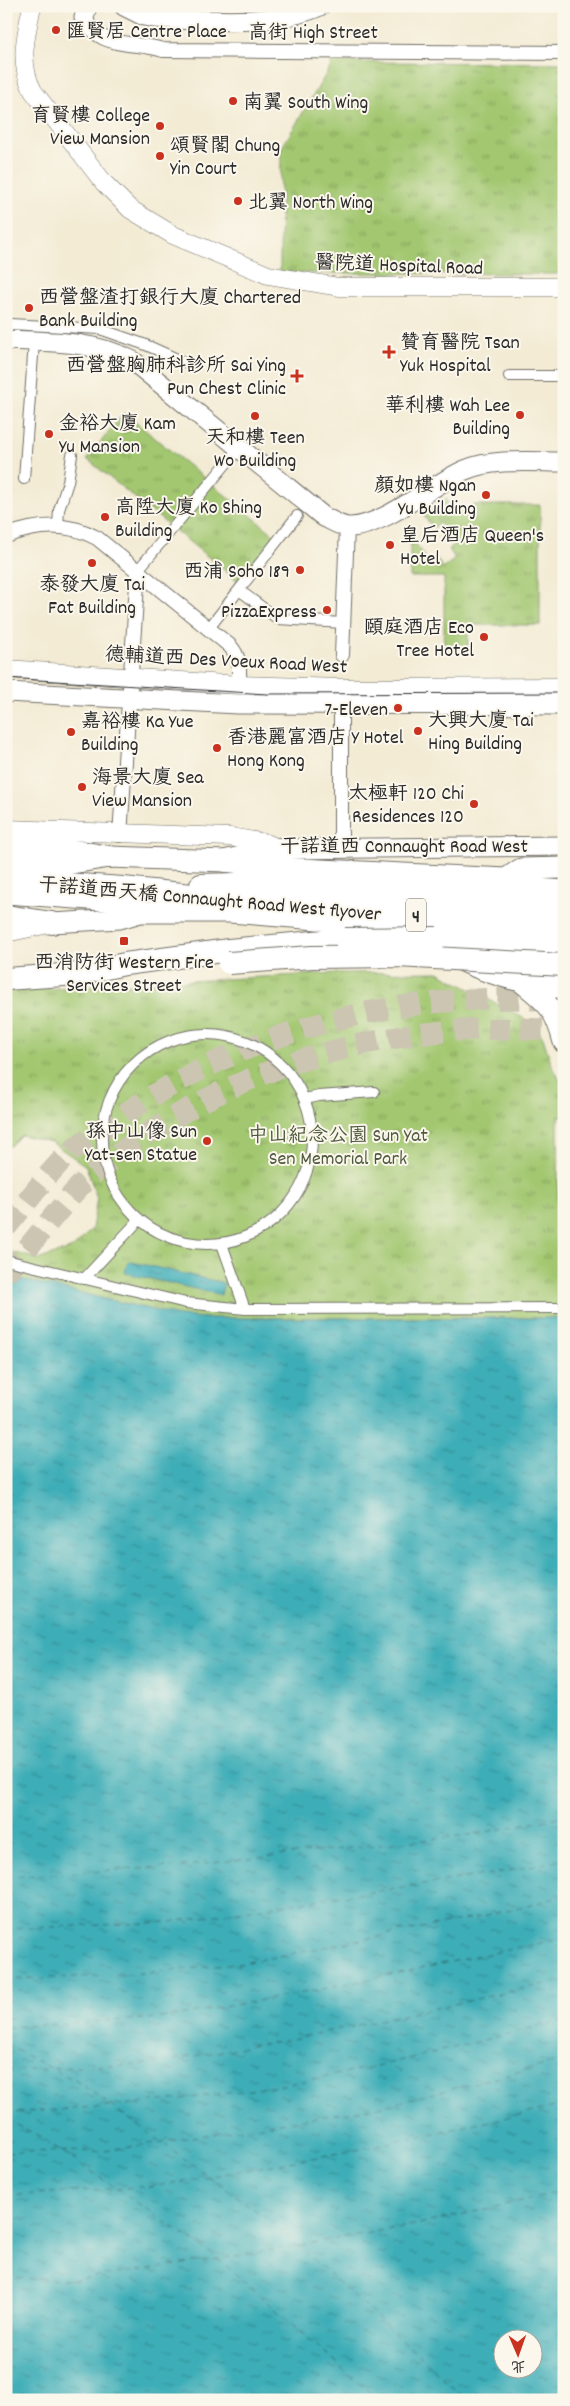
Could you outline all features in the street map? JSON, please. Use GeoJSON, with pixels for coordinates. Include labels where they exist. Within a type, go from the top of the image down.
{"type":"FeatureCollection","features":[{"type":"Feature","properties":{"kind":"highway"},"geometry":{"type":"LineString","coordinates":[[17,848],[62,849],[109,858]]}},
{"type":"Feature","properties":{"kind":"highway"},"geometry":{"type":"LineString","coordinates":[[226,860],[280,849]]}},
{"type":"Feature","properties":{"kind":"highway","name":"干諾道西天橋 Connaught Road West flyover"},"geometry":{"type":"LineString","coordinates":[[6,880],[123,888],[332,909],[564,926]]}},
{"type":"Feature","properties":{"kind":"highway"},"geometry":{"type":"LineString","coordinates":[[123,888],[257,882],[564,904]]}},
{"type":"Feature","properties":{"kind":"highway"},"geometry":{"type":"LineString","coordinates":[[6,916],[52,923]]}},
{"type":"Feature","properties":{"kind":"highway","name":"干諾道西天橋 Connaught Road West flyover"},"geometry":{"type":"LineString","coordinates":[[6,979],[77,974],[124,964],[229,950],[345,939],[436,938],[564,945]]}},
{"type":"Feature","properties":{"kind":"highway"},"geometry":{"type":"LineString","coordinates":[[77,974],[353,956],[435,956],[564,964]]}},
{"type":"Feature","properties":{"kind":"main road"},"geometry":{"type":"LineString","coordinates":[[124,6],[144,16],[154,18],[267,19],[297,15],[320,6]]}},
{"type":"Feature","properties":{"kind":"main road"},"geometry":{"type":"LineString","coordinates":[[8,331],[34,333],[91,345],[133,361],[324,517],[347,527],[357,526],[401,508],[466,469],[499,463],[564,462]]}},
{"type":"Feature","properties":{"kind":"main road","name":"德輔道西 Des Voeux Road West"},"geometry":{"type":"LineString","coordinates":[[6,692],[238,704],[342,706],[564,705]]}},
{"type":"Feature","properties":{"kind":"main road","name":"干諾道西 Connaught Road West"},"geometry":{"type":"LineString","coordinates":[[280,849],[564,846]]}},
{"type":"Feature","properties":{"kind":"main road","name":"干諾道西 Connaught Road West"},"geometry":{"type":"LineString","coordinates":[[6,863],[60,865],[109,858],[226,860],[280,868],[506,879],[522,888],[564,891]]}},
{"type":"Feature","properties":{"kind":"main road","name":"干諾道西 Connaught Road West"},"geometry":{"type":"LineString","coordinates":[[506,879],[521,868],[564,868]]}},
{"type":"Feature","properties":{"kind":"main road"},"geometry":{"type":"LineString","coordinates":[[6,894],[117,900],[144,912]]}},
{"type":"Feature","properties":{"kind":"main road"},"geometry":{"type":"LineString","coordinates":[[52,923],[120,920],[144,912],[230,912],[379,924],[410,932],[476,967],[522,982],[564,988]]}},
{"type":"Feature","properties":{"kind":"main road"},"geometry":{"type":"LineString","coordinates":[[522,982],[547,1003],[559,1024],[564,1042]]}},
{"type":"Feature","properties":{"kind":"street","name":"醫院道 Hospital Road"},"geometry":{"type":"LineString","coordinates":[[32,6],[24,60],[27,79],[32,91],[110,191],[140,216],[164,230],[268,275],[339,287],[564,287]]}},
{"type":"Feature","properties":{"kind":"street","name":"高街 High Street"},"geometry":{"type":"LineString","coordinates":[[84,10],[97,34],[118,44],[163,50],[564,54]]}},
{"type":"Feature","properties":{"kind":"street"},"geometry":{"type":"LineString","coordinates":[[24,479],[34,333],[100,329],[146,345],[184,362]]}},
{"type":"Feature","properties":{"kind":"street"},"geometry":{"type":"LineString","coordinates":[[509,376],[564,376]]}},
{"type":"Feature","properties":{"kind":"street"},"geometry":{"type":"LineString","coordinates":[[120,834],[138,570],[240,447]]}},
{"type":"Feature","properties":{"kind":"street"},"geometry":{"type":"LineString","coordinates":[[58,526],[59,510],[68,482],[72,455]]}},
{"type":"Feature","properties":{"kind":"street"},"geometry":{"type":"LineString","coordinates":[[209,628],[297,516]]}},
{"type":"Feature","properties":{"kind":"street"},"geometry":{"type":"LineString","coordinates":[[6,536],[32,528],[58,526],[76,529],[97,538],[209,628],[236,654],[239,668],[239,685]]}},
{"type":"Feature","properties":{"kind":"street"},"geometry":{"type":"LineString","coordinates":[[342,655],[347,527]]}},
{"type":"Feature","properties":{"kind":"street"},"geometry":{"type":"LineString","coordinates":[[239,590],[278,619],[343,623]]}},
{"type":"Feature","properties":{"kind":"street","name":"德輔道西 Des Voeux Road West"},"geometry":{"type":"LineString","coordinates":[[6,669],[239,685],[342,688],[564,687]]}},
{"type":"Feature","properties":{"kind":"street"},"geometry":{"type":"LineString","coordinates":[[341,849],[342,706]]}},
{"type":"Feature","properties":{"kind":"street","name":"干諾道西 Connaught Road West"},"geometry":{"type":"LineString","coordinates":[[6,829],[230,837],[266,843],[280,849]]}},
{"type":"Feature","properties":{"kind":"street"},"geometry":{"type":"LineString","coordinates":[[6,933],[52,923]]}},
{"type":"Feature","properties":{"kind":"street"},"geometry":{"type":"LineString","coordinates":[[194,1035],[217,1035],[240,1040],[261,1049],[279,1062],[294,1079],[305,1099],[311,1120],[313,1141],[311,1162],[302,1186],[288,1207],[270,1224],[247,1237],[222,1244],[200,1244],[178,1240],[157,1232],[139,1220],[123,1203],[111,1182],[104,1160],[102,1137],[105,1114],[114,1090],[129,1069],[149,1052],[172,1040],[194,1035]]}},
{"type":"Feature","properties":{"kind":"street"},"geometry":{"type":"LineString","coordinates":[[305,1099],[319,1096],[374,1092]]}},
{"type":"Feature","properties":{"kind":"street"},"geometry":{"type":"LineString","coordinates":[[84,1280],[139,1220]]}},
{"type":"Feature","properties":{"kind":"street"},"geometry":{"type":"LineString","coordinates":[[222,1244],[245,1309]]}},
{"type":"Feature","properties":{"kind":"street"},"geometry":{"type":"LineString","coordinates":[[6,1260],[186,1303],[245,1309],[564,1308]]}},
{"type":"Feature","properties":{"kind":"green space"},"geometry":{"type":"Polygon","coordinates":[[[331,62],[564,63],[564,274],[280,273],[281,149],[331,66],[331,62]]]}},
{"type":"Feature","properties":{"kind":"green space"},"geometry":{"type":"Polygon","coordinates":[[[124,413],[276,536],[239,582],[87,459],[124,413]]]}},
{"type":"Feature","properties":{"kind":"green space"},"geometry":{"type":"Polygon","coordinates":[[[447,498],[447,514],[472,514],[473,505],[540,505],[540,625],[468,625],[468,648],[444,648],[444,577],[410,577],[410,536],[429,563],[436,558],[443,568],[455,559],[449,549],[455,544],[440,523],[433,528],[421,512],[447,498]]]}},
{"type":"Feature","properties":{"kind":"green space","name":"中山紀念公園 Sun Yat Sen Memorial Park"},"geometry":{"type":"Polygon","coordinates":[[[438,972],[527,1020],[537,1028],[543,1038],[552,1065],[564,1088],[564,1117],[558,1117],[558,1256],[564,1257],[564,1318],[205,1318],[179,1316],[6,1276],[6,1251],[40,1259],[73,1248],[92,1229],[97,1198],[86,1166],[51,1142],[21,1135],[6,1150],[6,991],[335,973],[438,972]]]}},
{"type":"Feature","properties":{"kind":"water"},"geometry":{"type":"Polygon","coordinates":[[[128,1261],[224,1283],[221,1295],[125,1273],[128,1261]]]}},
{"type":"Feature","properties":{"kind":"water"},"geometry":{"type":"Polygon","coordinates":[[[6,1276],[179,1316],[205,1318],[564,1318],[564,2400],[6,2400],[6,1276]]]}},
{"type":"Feature","properties":{"kind":"ferry route"},"geometry":{"type":"LineString","coordinates":[[6,1877],[185,1866],[469,1835],[564,1817]]}},
{"type":"Feature","properties":{"kind":"ferry route"},"geometry":{"type":"LineString","coordinates":[[6,1929],[170,1922],[498,1873],[564,1859]]}},
{"type":"Feature","properties":{"kind":"ferry route"},"geometry":{"type":"LineString","coordinates":[[6,1980],[120,1975],[238,1964],[483,1916],[564,1896]]}},
{"type":"Feature","properties":{"kind":"ferry route"},"geometry":{"type":"LineString","coordinates":[[6,2027],[161,2018],[308,1992],[564,1938]]}},
{"type":"Feature","properties":{"kind":"ferry route"},"geometry":{"type":"LineString","coordinates":[[53,2068],[148,2064],[297,2038],[564,1980]]}},
{"type":"Feature","properties":{"kind":"ferry route"},"geometry":{"type":"LineString","coordinates":[[6,2113],[154,2102],[283,2085],[404,2060],[564,2020]]}},
{"type":"Feature","properties":{"kind":"ferry route"},"geometry":{"type":"LineString","coordinates":[[6,2045],[78,2082],[275,2224],[467,2400]]}},
{"type":"Feature","properties":{"kind":"ferry route"},"geometry":{"type":"LineString","coordinates":[[6,2152],[104,2151],[384,2106],[564,2060]]}},
{"type":"Feature","properties":{"kind":"ferry route"},"geometry":{"type":"LineString","coordinates":[[6,2071],[49,2069]]}},
{"type":"Feature","properties":{"kind":"ferry route"},"geometry":{"type":"LineString","coordinates":[[6,2196],[156,2186],[351,2151],[564,2105]]}},
{"type":"Feature","properties":{"kind":"ferry route"},"geometry":{"type":"LineString","coordinates":[[6,2120],[39,2136],[214,2255],[378,2400]]}},
{"type":"Feature","properties":{"kind":"ferry route"},"geometry":{"type":"LineString","coordinates":[[6,2278],[76,2280],[256,2253],[430,2222],[564,2191]]}},
{"type":"Feature","properties":{"kind":"tunnel"},"geometry":{"type":"LineString","coordinates":[[6,1227],[62,1160],[78,1146],[129,1111],[178,1081],[230,1056],[283,1035],[337,1019],[393,1008],[449,1001],[506,999],[564,1001]]}},
{"type":"Feature","properties":{"kind":"tunnel"},"geometry":{"type":"LineString","coordinates":[[6,1274],[84,1182],[135,1142],[190,1108],[248,1080],[309,1058],[371,1042],[435,1033],[499,1029],[564,1031]]}},
{"type":"Feature","properties":{"kind":"tram line"},"geometry":{"type":"LineString","coordinates":[[6,678],[267,694],[564,693]]}},
{"type":"Feature","properties":{"kind":"place","name":"匯賢居 Centre Place"},"geometry":{"type":"Point","coordinates":[56,30]}},
{"type":"Feature","properties":{"kind":"place","name":"南翼 South Wing"},"geometry":{"type":"Point","coordinates":[233,101]}},
{"type":"Feature","properties":{"kind":"place","name":"育賢樓 College View Mansion"},"geometry":{"type":"Point","coordinates":[160,126]}},
{"type":"Feature","properties":{"kind":"place","name":"頌賢閣 Chung Yin Court"},"geometry":{"type":"Point","coordinates":[160,156]}},
{"type":"Feature","properties":{"kind":"place","name":"北翼 North Wing"},"geometry":{"type":"Point","coordinates":[238,201]}},
{"type":"Feature","properties":{"kind":"place","name":"西營盤渣打銀行大廈 Chartered Bank Building"},"geometry":{"type":"Point","coordinates":[29,308]}},
{"type":"Feature","properties":{"kind":"place","name":"贊育醫院 Tsan Yuk Hospital"},"geometry":{"type":"Point","coordinates":[389,352]}},
{"type":"Feature","properties":{"kind":"place","name":"西營盤胸肺科診所 Sai Ying Pun Chest Clinic"},"geometry":{"type":"Point","coordinates":[297,376]}},
{"type":"Feature","properties":{"kind":"place","name":"華利樓 Wah Lee Building"},"geometry":{"type":"Point","coordinates":[520,415]}},
{"type":"Feature","properties":{"kind":"place","name":"天和樓 Teen Wo Building"},"geometry":{"type":"Point","coordinates":[255,416]}},
{"type":"Feature","properties":{"kind":"place","name":"金裕大廈 Kam Yu Mansion"},"geometry":{"type":"Point","coordinates":[49,434]}},
{"type":"Feature","properties":{"kind":"place","name":"顏如樓 Ngan Yu Building"},"geometry":{"type":"Point","coordinates":[486,495]}},
{"type":"Feature","properties":{"kind":"place","name":"高陞大廈 Ko Shing Building"},"geometry":{"type":"Point","coordinates":[105,517]}},
{"type":"Feature","properties":{"kind":"place","name":"皇后酒店 Queen's Hotel"},"geometry":{"type":"Point","coordinates":[390,545]}},
{"type":"Feature","properties":{"kind":"place","name":"泰發大廈 Tai Fat Building"},"geometry":{"type":"Point","coordinates":[92,563]}},
{"type":"Feature","properties":{"kind":"place","name":"西浦 Soho 189"},"geometry":{"type":"Point","coordinates":[300,570]}},
{"type":"Feature","properties":{"kind":"place","name":"PizzaExpress"},"geometry":{"type":"Point","coordinates":[327,610]}},
{"type":"Feature","properties":{"kind":"place","name":"頤庭酒店 Eco Tree Hotel"},"geometry":{"type":"Point","coordinates":[484,637]}},
{"type":"Feature","properties":{"kind":"place","name":"7-Eleven"},"geometry":{"type":"Point","coordinates":[398,708]}},
{"type":"Feature","properties":{"kind":"place","name":"大興大廈 Tai Hing Building"},"geometry":{"type":"Point","coordinates":[418,731]}},
{"type":"Feature","properties":{"kind":"place","name":"嘉裕樓 Ka Yue Building"},"geometry":{"type":"Point","coordinates":[71,732]}},
{"type":"Feature","properties":{"kind":"place","name":"香港麗富酒店 Y Hotel Hong Kong"},"geometry":{"type":"Point","coordinates":[217,748]}},
{"type":"Feature","properties":{"kind":"place","name":"海景大廈 Sea View Mansion"},"geometry":{"type":"Point","coordinates":[82,787]}},
{"type":"Feature","properties":{"kind":"place","name":"太極軒 120 Chi Residences 120"},"geometry":{"type":"Point","coordinates":[474,804]}},
{"type":"Feature","properties":{"kind":"place","name":"西消防街 Western Fire Services Street"},"geometry":{"type":"Point","coordinates":[124,941]}},
{"type":"Feature","properties":{"kind":"place","name":"孫中山像 Sun Yat-sen Statue"},"geometry":{"type":"Point","coordinates":[207,1141]}}]}
